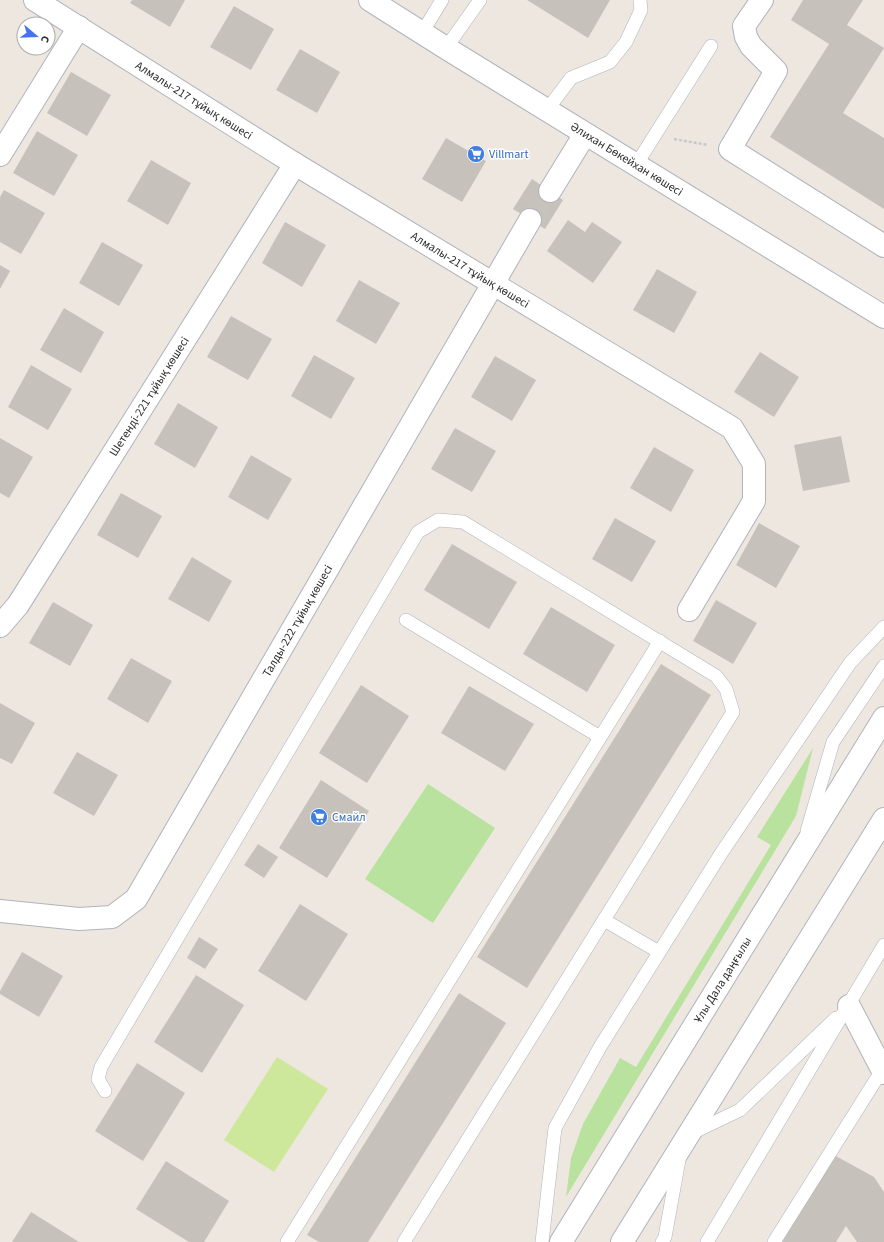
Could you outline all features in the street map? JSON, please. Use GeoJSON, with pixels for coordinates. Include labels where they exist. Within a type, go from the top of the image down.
{"type":"FeatureCollection","features":[{"type":"Feature","properties":{"kind":"street","name":"Алмалы-217 тұйық көшесі"},"geometry":{"type":"LineString","coordinates":[[35,0],[294,164],[732,428],[754,464],[754,501],[689,610]]}},
{"type":"Feature","properties":{"kind":"street","name":"Әлихан Бөкейхан көшесі"},"geometry":{"type":"LineString","coordinates":[[370,0],[884,317]]}},
{"type":"Feature","properties":{"kind":"street"},"geometry":{"type":"LineString","coordinates":[[762,0],[744,26],[746,37],[750,46],[776,71],[730,148],[884,246]]}},
{"type":"Feature","properties":{"kind":"street"},"geometry":{"type":"LineString","coordinates":[[0,155],[78,27]]}},
{"type":"Feature","properties":{"kind":"street"},"geometry":{"type":"LineString","coordinates":[[550,191],[585,134]]}},
{"type":"Feature","properties":{"kind":"street","name":"Шетенді-221 тұйық көшесі"},"geometry":{"type":"LineString","coordinates":[[0,626],[18,605],[294,164]]}},
{"type":"Feature","properties":{"kind":"street","name":"Талды-222 тұйық көшесі"},"geometry":{"type":"LineString","coordinates":[[0,911],[79,919],[112,917],[136,899],[530,220]]}},
{"type":"Feature","properties":{"kind":"street","name":"Ұлы Дала даңғылы"},"geometry":{"type":"LineString","coordinates":[[561,1242],[884,718]]}},
{"type":"Feature","properties":{"kind":"street"},"geometry":{"type":"LineString","coordinates":[[622,1242],[884,819]]}},
{"type":"Feature","properties":{"kind":"street"},"geometry":{"type":"LineString","coordinates":[[849,1006],[883,1072]]}},
{"type":"Feature","properties":{"kind":"lane"},"geometry":{"type":"LineString","coordinates":[[422,32],[442,0]]}},
{"type":"Feature","properties":{"kind":"lane"},"geometry":{"type":"LineString","coordinates":[[446,48],[480,0]]}},
{"type":"Feature","properties":{"kind":"lane"},"geometry":{"type":"LineString","coordinates":[[547,110],[571,78],[610,62],[626,42],[641,10],[640,0]]}},
{"type":"Feature","properties":{"kind":"lane"},"geometry":{"type":"LineString","coordinates":[[636,165],[711,46]]}},
{"type":"Feature","properties":{"kind":"lane"},"geometry":{"type":"LineString","coordinates":[[105,1092],[98,1079],[101,1067],[418,532],[438,520],[463,522],[716,676],[726,689],[733,712],[404,1242]]}},
{"type":"Feature","properties":{"kind":"lane"},"geometry":{"type":"LineString","coordinates":[[406,620],[600,737]]}},
{"type":"Feature","properties":{"kind":"lane"},"geometry":{"type":"LineString","coordinates":[[542,1242],[555,1128],[600,1047],[722,852],[850,663],[884,627]]}},
{"type":"Feature","properties":{"kind":"lane"},"geometry":{"type":"LineString","coordinates":[[287,1242],[660,641]]}},
{"type":"Feature","properties":{"kind":"lane"},"geometry":{"type":"LineString","coordinates":[[800,854],[833,742],[884,666]]}},
{"type":"Feature","properties":{"kind":"lane"},"geometry":{"type":"LineString","coordinates":[[604,920],[660,952]]}},
{"type":"Feature","properties":{"kind":"lane"},"geometry":{"type":"LineString","coordinates":[[707,1242],[884,945]]}},
{"type":"Feature","properties":{"kind":"lane"},"geometry":{"type":"LineString","coordinates":[[662,1242],[665,1237],[684,1141],[740,1110],[849,1006]]}},
{"type":"Feature","properties":{"kind":"lane"},"geometry":{"type":"LineString","coordinates":[[774,1242],[883,1072]]}},
{"type":"Feature","properties":{"kind":"path"},"geometry":{"type":"LineString","coordinates":[[655,135],[730,148]]}},
{"type":"Feature","properties":{"kind":"green space"},"geometry":{"type":"Polygon","coordinates":[[[813,748],[796,816],[566,1197],[571,1158],[583,1124],[620,1058],[636,1067],[771,845],[757,837],[813,748]]]}},
{"type":"Feature","properties":{"kind":"green space"},"geometry":{"type":"Polygon","coordinates":[[[428,784],[495,828],[433,923],[365,879],[428,784]]]}},
{"type":"Feature","properties":{"kind":"green space"},"geometry":{"type":"Polygon","coordinates":[[[277,1057],[328,1089],[274,1172],[224,1140],[277,1057]]]}},
{"type":"Feature","properties":{"kind":"building"},"geometry":{"type":"Polygon","coordinates":[[[132,0],[185,0],[170,27],[130,3],[132,0]]]}},
{"type":"Feature","properties":{"kind":"building"},"geometry":{"type":"Polygon","coordinates":[[[527,0],[610,0],[588,38],[527,0]]]}},
{"type":"Feature","properties":{"kind":"building"},"geometry":{"type":"Polygon","coordinates":[[[803,0],[863,0],[847,25],[884,48],[843,113],[884,138],[884,209],[770,137],[829,44],[791,20],[803,0]]]}},
{"type":"Feature","properties":{"kind":"building"},"geometry":{"type":"Polygon","coordinates":[[[234,6],[274,29],[251,70],[210,47],[234,6]]]}},
{"type":"Feature","properties":{"kind":"building"},"geometry":{"type":"Polygon","coordinates":[[[300,49],[340,72],[317,113],[276,90],[300,49]]]}},
{"type":"Feature","properties":{"kind":"building"},"geometry":{"type":"Polygon","coordinates":[[[71,72],[111,95],[87,136],[47,113],[71,72]]]}},
{"type":"Feature","properties":{"kind":"building"},"geometry":{"type":"Polygon","coordinates":[[[37,131],[78,155],[54,196],[13,173],[37,131]]]}},
{"type":"Feature","properties":{"kind":"building"},"geometry":{"type":"Polygon","coordinates":[[[446,138],[486,161],[462,202],[422,179],[446,138]]]}},
{"type":"Feature","properties":{"kind":"building"},"geometry":{"type":"Polygon","coordinates":[[[151,160],[191,183],[168,225],[127,201],[151,160]]]}},
{"type":"Feature","properties":{"kind":"building"},"geometry":{"type":"Polygon","coordinates":[[[532,179],[563,200],[545,229],[513,209],[532,179]]]}},
{"type":"Feature","properties":{"kind":"building"},"geometry":{"type":"Polygon","coordinates":[[[4,190],[45,213],[21,254],[0,242],[0,197],[4,190]]]}},
{"type":"Feature","properties":{"kind":"building"},"geometry":{"type":"Polygon","coordinates":[[[568,220],[585,232],[592,222],[622,242],[593,283],[547,251],[568,220]]]}},
{"type":"Feature","properties":{"kind":"building"},"geometry":{"type":"Polygon","coordinates":[[[285,222],[326,245],[302,287],[262,263],[285,222]]]}},
{"type":"Feature","properties":{"kind":"building"},"geometry":{"type":"Polygon","coordinates":[[[102,242],[143,265],[119,306],[79,283],[102,242]]]}},
{"type":"Feature","properties":{"kind":"building"},"geometry":{"type":"Polygon","coordinates":[[[0,265],[10,271],[0,289],[0,265]]]}},
{"type":"Feature","properties":{"kind":"building"},"geometry":{"type":"Polygon","coordinates":[[[657,269],[697,292],[674,333],[633,310],[657,269]]]}},
{"type":"Feature","properties":{"kind":"building"},"geometry":{"type":"Polygon","coordinates":[[[359,280],[400,303],[376,344],[336,321],[359,280]]]}},
{"type":"Feature","properties":{"kind":"building"},"geometry":{"type":"Polygon","coordinates":[[[64,308],[104,332],[81,373],[40,350],[64,308]]]}},
{"type":"Feature","properties":{"kind":"building"},"geometry":{"type":"Polygon","coordinates":[[[231,316],[272,339],[248,380],[207,357],[231,316]]]}},
{"type":"Feature","properties":{"kind":"building"},"geometry":{"type":"Polygon","coordinates":[[[760,352],[799,377],[774,417],[734,392],[760,352]]]}},
{"type":"Feature","properties":{"kind":"building"},"geometry":{"type":"Polygon","coordinates":[[[314,355],[355,378],[331,419],[291,396],[314,355]]]}},
{"type":"Feature","properties":{"kind":"building"},"geometry":{"type":"Polygon","coordinates":[[[495,356],[536,380],[512,421],[471,397],[495,356]]]}},
{"type":"Feature","properties":{"kind":"building"},"geometry":{"type":"Polygon","coordinates":[[[31,365],[72,389],[48,430],[8,407],[31,365]]]}},
{"type":"Feature","properties":{"kind":"building"},"geometry":{"type":"Polygon","coordinates":[[[178,403],[218,427],[195,468],[154,444],[178,403]]]}},
{"type":"Feature","properties":{"kind":"building"},"geometry":{"type":"Polygon","coordinates":[[[455,428],[496,451],[472,492],[431,469],[455,428]]]}},
{"type":"Feature","properties":{"kind":"building"},"geometry":{"type":"Polygon","coordinates":[[[841,436],[850,482],[803,491],[794,445],[841,436]]]}},
{"type":"Feature","properties":{"kind":"building"},"geometry":{"type":"Polygon","coordinates":[[[0,438],[33,457],[9,498],[0,493],[0,438]]]}},
{"type":"Feature","properties":{"kind":"building"},"geometry":{"type":"Polygon","coordinates":[[[654,447],[694,470],[671,512],[630,488],[654,447]]]}},
{"type":"Feature","properties":{"kind":"building"},"geometry":{"type":"Polygon","coordinates":[[[251,455],[292,479],[268,520],[228,497],[251,455]]]}},
{"type":"Feature","properties":{"kind":"building"},"geometry":{"type":"Polygon","coordinates":[[[121,493],[162,516],[138,558],[97,535],[121,493]]]}},
{"type":"Feature","properties":{"kind":"building"},"geometry":{"type":"Polygon","coordinates":[[[615,518],[656,541],[632,582],[592,559],[615,518]]]}},
{"type":"Feature","properties":{"kind":"building"},"geometry":{"type":"Polygon","coordinates":[[[759,523],[800,546],[776,588],[736,565],[759,523]]]}},
{"type":"Feature","properties":{"kind":"building"},"geometry":{"type":"Polygon","coordinates":[[[452,544],[517,582],[489,629],[424,590],[452,544]]]}},
{"type":"Feature","properties":{"kind":"building"},"geometry":{"type":"Polygon","coordinates":[[[192,557],[232,581],[209,622],[168,599],[192,557]]]}},
{"type":"Feature","properties":{"kind":"building"},"geometry":{"type":"Polygon","coordinates":[[[716,600],[757,623],[733,664],[693,641],[716,600]]]}},
{"type":"Feature","properties":{"kind":"building"},"geometry":{"type":"Polygon","coordinates":[[[53,602],[93,625],[70,666],[29,643],[53,602]]]}},
{"type":"Feature","properties":{"kind":"building"},"geometry":{"type":"Polygon","coordinates":[[[551,607],[615,645],[587,692],[523,654],[551,607]]]}},
{"type":"Feature","properties":{"kind":"building"},"geometry":{"type":"Polygon","coordinates":[[[131,658],[172,681],[148,723],[107,699],[131,658]]]}},
{"type":"Feature","properties":{"kind":"building"},"geometry":{"type":"Polygon","coordinates":[[[661,664],[711,695],[527,988],[477,957],[661,664]]]}},
{"type":"Feature","properties":{"kind":"building"},"geometry":{"type":"Polygon","coordinates":[[[361,685],[409,716],[367,783],[319,753],[361,685]]]}},
{"type":"Feature","properties":{"kind":"building"},"geometry":{"type":"Polygon","coordinates":[[[469,686],[534,724],[505,771],[441,733],[469,686]]]}},
{"type":"Feature","properties":{"kind":"building"},"geometry":{"type":"Polygon","coordinates":[[[0,703],[35,723],[12,764],[0,758],[0,703]]]}},
{"type":"Feature","properties":{"kind":"building"},"geometry":{"type":"Polygon","coordinates":[[[77,752],[118,775],[94,816],[53,793],[77,752]]]}},
{"type":"Feature","properties":{"kind":"building"},"geometry":{"type":"Polygon","coordinates":[[[321,780],[369,811],[327,878],[279,848],[321,780]]]}},
{"type":"Feature","properties":{"kind":"building"},"geometry":{"type":"Polygon","coordinates":[[[258,844],[278,857],[264,878],[244,865],[258,844]]]}},
{"type":"Feature","properties":{"kind":"building"},"geometry":{"type":"Polygon","coordinates":[[[300,904],[348,934],[306,1001],[258,971],[300,904]]]}},
{"type":"Feature","properties":{"kind":"building"},"geometry":{"type":"Polygon","coordinates":[[[199,937],[218,949],[205,969],[187,958],[199,937]]]}},
{"type":"Feature","properties":{"kind":"building"},"geometry":{"type":"Polygon","coordinates":[[[22,952],[63,976],[39,1017],[0,994],[0,991],[22,952]]]}},
{"type":"Feature","properties":{"kind":"building"},"geometry":{"type":"Polygon","coordinates":[[[196,975],[244,1005],[202,1073],[154,1042],[196,975]]]}},
{"type":"Feature","properties":{"kind":"building"},"geometry":{"type":"Polygon","coordinates":[[[459,993],[506,1023],[368,1242],[319,1242],[307,1235],[459,993]]]}},
{"type":"Feature","properties":{"kind":"building"},"geometry":{"type":"Polygon","coordinates":[[[137,1063],[185,1093],[143,1161],[95,1131],[137,1063]]]}},
{"type":"Feature","properties":{"kind":"building"},"geometry":{"type":"Polygon","coordinates":[[[834,1155],[874,1177],[884,1192],[884,1242],[857,1242],[846,1226],[836,1242],[782,1242],[834,1155]]]}},
{"type":"Feature","properties":{"kind":"building"},"geometry":{"type":"Polygon","coordinates":[[[166,1161],[229,1201],[204,1242],[189,1242],[136,1209],[166,1161]]]}},
{"type":"Feature","properties":{"kind":"building"},"geometry":{"type":"Polygon","coordinates":[[[31,1212],[79,1242],[12,1242],[31,1212]]]}},
{"type":"Feature","properties":{"kind":"tunnel"},"geometry":{"type":"LineString","coordinates":[[530,220],[550,191]]}},
{"type":"Feature","properties":{"kind":"place","name":"Villmart"},"geometry":{"type":"Point","coordinates":[476,154]}},
{"type":"Feature","properties":{"kind":"place","name":"Смайл"},"geometry":{"type":"Point","coordinates":[319,817]}}]}
